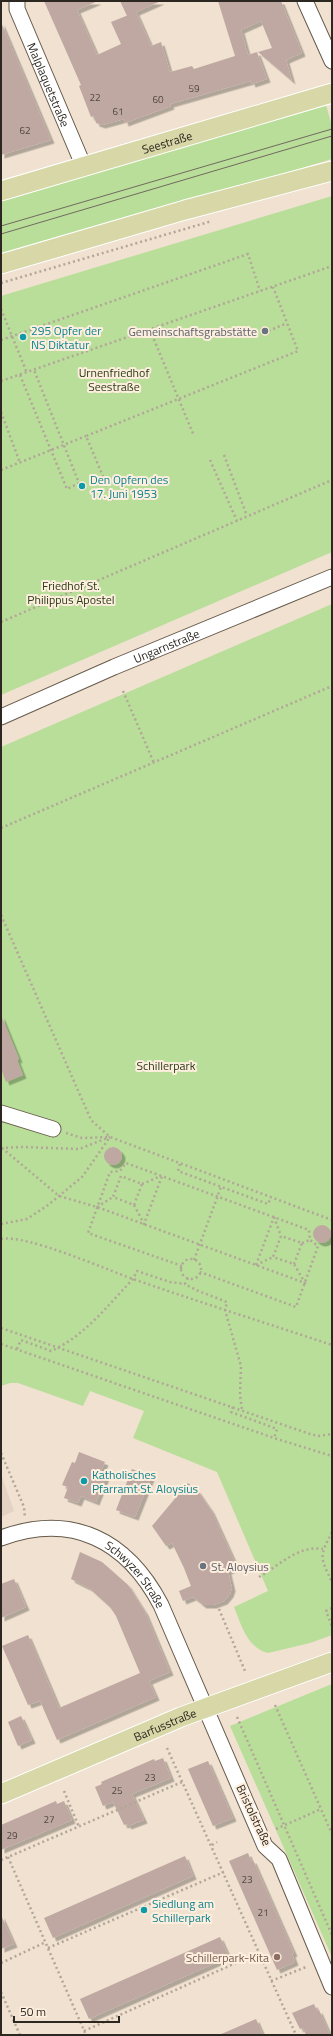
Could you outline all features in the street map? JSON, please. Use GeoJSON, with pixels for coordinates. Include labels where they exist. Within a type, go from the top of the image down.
{"type":"FeatureCollection","features":[{"type":"Feature","properties":{"kind":"main road","name":"Seestraße"},"geometry":{"type":"LineString","coordinates":[[1,191],[332,93]]}},
{"type":"Feature","properties":{"kind":"main road"},"geometry":{"type":"LineString","coordinates":[[1,264],[185,210],[332,171]]}},
{"type":"Feature","properties":{"kind":"main road","name":"Barfusstraße"},"geometry":{"type":"LineString","coordinates":[[1,1794],[206,1708],[332,1662]]}},
{"type":"Feature","properties":{"kind":"street","name":"Malplaquetstraße"},"geometry":{"type":"LineString","coordinates":[[17,1],[17,9],[84,167]]}},
{"type":"Feature","properties":{"kind":"street"},"geometry":{"type":"LineString","coordinates":[[305,1],[332,61]]}},
{"type":"Feature","properties":{"kind":"street","name":"Ungarnstraße"},"geometry":{"type":"LineString","coordinates":[[1,717],[114,667],[332,577]]}},
{"type":"Feature","properties":{"kind":"street"},"geometry":{"type":"LineString","coordinates":[[1,1113],[53,1129]]}},
{"type":"Feature","properties":{"kind":"street","name":"Schwyzer Straße"},"geometry":{"type":"LineString","coordinates":[[1,1538],[33,1529],[56,1528],[97,1537],[122,1553],[140,1571],[152,1587],[206,1708]]}},
{"type":"Feature","properties":{"kind":"street","name":"Bristolstraße"},"geometry":{"type":"LineString","coordinates":[[206,1708],[265,1846],[279,1859],[332,1987]]}},
{"type":"Feature","properties":{"kind":"path"},"geometry":{"type":"LineString","coordinates":[[1,283],[213,221]]}},
{"type":"Feature","properties":{"kind":"path"},"geometry":{"type":"LineString","coordinates":[[1,340],[248,254],[260,291]]}},
{"type":"Feature","properties":{"kind":"path"},"geometry":{"type":"LineString","coordinates":[[1,381],[332,266]]}},
{"type":"Feature","properties":{"kind":"path"},"geometry":{"type":"LineString","coordinates":[[1,470],[298,351],[273,286]]}},
{"type":"Feature","properties":{"kind":"path"},"geometry":{"type":"LineString","coordinates":[[1,309],[27,372]]}},
{"type":"Feature","properties":{"kind":"path"},"geometry":{"type":"LineString","coordinates":[[264,333],[287,323]]}},
{"type":"Feature","properties":{"kind":"path"},"geometry":{"type":"LineString","coordinates":[[150,330],[194,436]]}},
{"type":"Feature","properties":{"kind":"path"},"geometry":{"type":"LineString","coordinates":[[20,375],[67,489],[79,483],[34,370]]}},
{"type":"Feature","properties":{"kind":"path"},"geometry":{"type":"LineString","coordinates":[[1,412],[20,463]]}},
{"type":"Feature","properties":{"kind":"path"},"geometry":{"type":"LineString","coordinates":[[1,426],[6,424]]}},
{"type":"Feature","properties":{"kind":"path"},"geometry":{"type":"LineString","coordinates":[[86,436],[113,500]]}},
{"type":"Feature","properties":{"kind":"path"},"geometry":{"type":"LineString","coordinates":[[224,455],[247,516]]}},
{"type":"Feature","properties":{"kind":"path"},"geometry":{"type":"LineString","coordinates":[[210,460],[237,521]]}},
{"type":"Feature","properties":{"kind":"path"},"geometry":{"type":"LineString","coordinates":[[1,622],[332,480]]}},
{"type":"Feature","properties":{"kind":"path"},"geometry":{"type":"LineString","coordinates":[[1,828],[332,686]]}},
{"type":"Feature","properties":{"kind":"path"},"geometry":{"type":"LineString","coordinates":[[123,691],[154,763]]}},
{"type":"Feature","properties":{"kind":"path"},"geometry":{"type":"LineString","coordinates":[[1,915],[91,1120],[110,1137],[332,1220]]}},
{"type":"Feature","properties":{"kind":"path"},"geometry":{"type":"LineString","coordinates":[[53,1129],[82,1138],[110,1137]]}},
{"type":"Feature","properties":{"kind":"path"},"geometry":{"type":"LineString","coordinates":[[2,1148],[24,1147],[79,1149],[110,1137]]}},
{"type":"Feature","properties":{"kind":"path"},"geometry":{"type":"LineString","coordinates":[[1,1224],[27,1219],[59,1196],[82,1177],[110,1137]]}},
{"type":"Feature","properties":{"kind":"path"},"geometry":{"type":"LineString","coordinates":[[2,1148],[59,1196],[97,1207],[305,1283]]}},
{"type":"Feature","properties":{"kind":"path"},"geometry":{"type":"LineString","coordinates":[[182,1266],[88,1233],[110,1172],[118,1172],[126,1163],[309,1230],[310,1240],[318,1246],[296,1307],[200,1272]]}},
{"type":"Feature","properties":{"kind":"path"},"geometry":{"type":"LineString","coordinates":[[180,1164],[178,1171],[221,1187],[268,1204],[271,1197]]}},
{"type":"Feature","properties":{"kind":"path"},"geometry":{"type":"LineString","coordinates":[[118,1172],[121,1176],[142,1184],[162,1176]]}},
{"type":"Feature","properties":{"kind":"path"},"geometry":{"type":"LineString","coordinates":[[97,1207],[113,1197],[121,1176]]}},
{"type":"Feature","properties":{"kind":"path"},"geometry":{"type":"LineString","coordinates":[[144,1224],[162,1176]]}},
{"type":"Feature","properties":{"kind":"path"},"geometry":{"type":"LineString","coordinates":[[134,1205],[142,1184]]}},
{"type":"Feature","properties":{"kind":"path"},"geometry":{"type":"LineString","coordinates":[[194,1260],[221,1187]]}},
{"type":"Feature","properties":{"kind":"path"},"geometry":{"type":"LineString","coordinates":[[113,1197],[134,1205],[144,1224]]}},
{"type":"Feature","properties":{"kind":"path"},"geometry":{"type":"LineString","coordinates":[[273,1257],[281,1236],[274,1217]]}},
{"type":"Feature","properties":{"kind":"path"},"geometry":{"type":"LineString","coordinates":[[256,1265],[274,1217]]}},
{"type":"Feature","properties":{"kind":"path"},"geometry":{"type":"LineString","coordinates":[[281,1236],[302,1243],[310,1240]]}},
{"type":"Feature","properties":{"kind":"path"},"geometry":{"type":"LineString","coordinates":[[1,1239],[10,1238],[24,1240],[133,1279],[332,1346]]}},
{"type":"Feature","properties":{"kind":"path"},"geometry":{"type":"LineString","coordinates":[[294,1264],[302,1243]]}},
{"type":"Feature","properties":{"kind":"path"},"geometry":{"type":"LineString","coordinates":[[256,1265],[273,1257],[294,1264],[305,1283]]}},
{"type":"Feature","properties":{"kind":"path"},"geometry":{"type":"LineString","coordinates":[[187,1260],[194,1260],[200,1265],[200,1272],[195,1278],[188,1278],[182,1273],[182,1266],[187,1260]]}},
{"type":"Feature","properties":{"kind":"path"},"geometry":{"type":"LineString","coordinates":[[17,1350],[21,1340],[52,1351],[59,1348],[85,1329],[133,1279],[137,1271],[170,1282],[185,1284],[227,1302],[225,1310],[241,1366],[240,1395],[242,1410]]}},
{"type":"Feature","properties":{"kind":"path"},"geometry":{"type":"LineString","coordinates":[[185,1284],[188,1278]]}},
{"type":"Feature","properties":{"kind":"path"},"geometry":{"type":"LineString","coordinates":[[1,1328],[233,1406],[310,1434],[319,1436],[332,1434]]}},
{"type":"Feature","properties":{"kind":"path"},"geometry":{"type":"LineString","coordinates":[[1,1344],[274,1438],[332,1456]]}},
{"type":"Feature","properties":{"kind":"path"},"geometry":{"type":"LineString","coordinates":[[233,1406],[231,1412],[277,1429],[274,1438]]}},
{"type":"Feature","properties":{"kind":"path"},"geometry":{"type":"LineString","coordinates":[[1,1453],[24,1507],[25,1519]]}},
{"type":"Feature","properties":{"kind":"path"},"geometry":{"type":"LineString","coordinates":[[332,1532],[323,1549],[321,1561],[332,1582]]}},
{"type":"Feature","properties":{"kind":"path"},"geometry":{"type":"LineString","coordinates":[[260,1577],[291,1555],[302,1550],[315,1548],[323,1549]]}},
{"type":"Feature","properties":{"kind":"path"},"geometry":{"type":"LineString","coordinates":[[332,1608],[326,1611],[332,1626]]}},
{"type":"Feature","properties":{"kind":"path"},"geometry":{"type":"LineString","coordinates":[[219,1609],[245,1671]]}},
{"type":"Feature","properties":{"kind":"path"},"geometry":{"type":"LineString","coordinates":[[275,1705],[332,1834]]}},
{"type":"Feature","properties":{"kind":"path"},"geometry":{"type":"LineString","coordinates":[[237,1717],[332,1935]]}},
{"type":"Feature","properties":{"kind":"path"},"geometry":{"type":"LineString","coordinates":[[167,1748],[224,1872],[258,1953],[285,2007],[294,2034]]}},
{"type":"Feature","properties":{"kind":"path"},"geometry":{"type":"LineString","coordinates":[[1,1860],[182,1782]]}},
{"type":"Feature","properties":{"kind":"path"},"geometry":{"type":"LineString","coordinates":[[64,1791],[79,1827]]}},
{"type":"Feature","properties":{"kind":"path"},"geometry":{"type":"LineString","coordinates":[[276,1829],[321,1809]]}},
{"type":"Feature","properties":{"kind":"path"},"geometry":{"type":"LineString","coordinates":[[212,1845],[217,1842]]}},
{"type":"Feature","properties":{"kind":"path"},"geometry":{"type":"LineString","coordinates":[[8,1857],[86,2035]]}},
{"type":"Feature","properties":{"kind":"path"},"geometry":{"type":"LineString","coordinates":[[48,1948],[224,1872]]}},
{"type":"Feature","properties":{"kind":"path"},"geometry":{"type":"LineString","coordinates":[[1,1963],[46,1942]]}},
{"type":"Feature","properties":{"kind":"path"},"geometry":{"type":"LineString","coordinates":[[84,2031],[258,1953]]}},
{"type":"Feature","properties":{"kind":"path"},"geometry":{"type":"LineString","coordinates":[[271,1981],[306,1967]]}},
{"type":"Feature","properties":{"kind":"path"},"geometry":{"type":"LineString","coordinates":[[1,1992],[20,2035]]}},
{"type":"Feature","properties":{"kind":"shaded area"},"geometry":{"type":"Polygon","coordinates":[[[1,1474],[14,1511],[1,1517],[1,1474]]]}},
{"type":"Feature","properties":{"kind":"green space"},"geometry":{"type":"Polygon","coordinates":[[[326,105],[332,126],[332,159],[1,258],[1,201],[326,105]]]}},
{"type":"Feature","properties":{"kind":"green space","name":"Urnenfriedhof Seestraße"},"geometry":{"type":"Polygon","coordinates":[[[332,196],[332,552],[1,695],[1,296],[332,196]]]}},
{"type":"Feature","properties":{"kind":"green space","name":"Schillerpark"},"geometry":{"type":"Polygon","coordinates":[[[332,604],[332,1635],[310,1643],[268,1653],[255,1646],[250,1641],[242,1628],[234,1607],[268,1591],[217,1472],[133,1438],[144,1411],[90,1391],[83,1406],[18,1383],[10,1383],[1,1386],[1,747],[332,604]]]}},
{"type":"Feature","properties":{"kind":"green space"},"geometry":{"type":"Polygon","coordinates":[[[332,1684],[332,1957],[230,1726],[332,1684]]]}},
{"type":"Feature","properties":{"kind":"building"},"geometry":{"type":"Polygon","coordinates":[[[44,1],[98,1],[77,10],[97,55],[121,44],[111,22],[136,12],[151,46],[161,42],[170,72],[192,66],[194,69],[235,56],[218,1],[281,1],[302,53],[286,60],[292,81],[258,52],[272,48],[261,21],[241,30],[248,55],[257,52],[267,79],[252,84],[251,81],[170,104],[171,106],[125,123],[124,119],[102,125],[96,123],[94,116],[91,117],[79,86],[81,85],[44,1]]]}},
{"type":"Feature","properties":{"kind":"building"},"geometry":{"type":"Polygon","coordinates":[[[120,1],[161,1],[127,16],[120,1]]]}},
{"type":"Feature","properties":{"kind":"building"},"geometry":{"type":"Polygon","coordinates":[[[1,22],[51,140],[1,155],[1,22]]]}},
{"type":"Feature","properties":{"kind":"building"},"geometry":{"type":"Polygon","coordinates":[[[1,1015],[19,1059],[17,1060],[23,1075],[6,1082],[1,1069],[1,1015]]]}},
{"type":"Feature","properties":{"kind":"building"},"geometry":{"type":"Polygon","coordinates":[[[113,1147],[119,1150],[122,1156],[119,1162],[113,1165],[107,1162],[104,1156],[107,1150],[113,1147]]]}},
{"type":"Feature","properties":{"kind":"building"},"geometry":{"type":"Polygon","coordinates":[[[322,1225],[328,1228],[331,1234],[328,1240],[322,1243],[316,1240],[313,1234],[316,1228],[322,1225]]]}},
{"type":"Feature","properties":{"kind":"building","name":"Katholisches Pfarramt St. Aloysius"},"geometry":{"type":"Polygon","coordinates":[[[79,1452],[105,1462],[100,1473],[106,1476],[96,1502],[81,1496],[78,1503],[64,1498],[68,1487],[62,1485],[72,1462],[75,1463],[79,1452]]]}},
{"type":"Feature","properties":{"kind":"building"},"geometry":{"type":"Polygon","coordinates":[[[132,1469],[151,1477],[135,1517],[116,1510],[132,1469]]]}},
{"type":"Feature","properties":{"kind":"building"},"geometry":{"type":"Polygon","coordinates":[[[188,1483],[198,1491],[211,1510],[237,1567],[228,1571],[232,1588],[230,1594],[224,1601],[213,1605],[203,1605],[193,1597],[183,1601],[179,1591],[191,1586],[184,1568],[172,1543],[166,1546],[152,1526],[188,1483]]]}},
{"type":"Feature","properties":{"kind":"building"},"geometry":{"type":"Polygon","coordinates":[[[80,1552],[102,1562],[128,1585],[145,1612],[170,1672],[149,1681],[156,1697],[57,1740],[40,1701],[28,1705],[2,1646],[28,1635],[59,1708],[140,1673],[116,1616],[110,1607],[89,1588],[71,1579],[80,1552]]]}},
{"type":"Feature","properties":{"kind":"building"},"geometry":{"type":"Polygon","coordinates":[[[14,1579],[26,1607],[1,1618],[1,1584],[14,1579]]]}},
{"type":"Feature","properties":{"kind":"building"},"geometry":{"type":"Polygon","coordinates":[[[21,1716],[32,1740],[18,1746],[8,1722],[21,1716]]]}},
{"type":"Feature","properties":{"kind":"building"},"geometry":{"type":"Polygon","coordinates":[[[163,1758],[171,1778],[132,1794],[144,1820],[128,1826],[127,1824],[124,1825],[113,1802],[103,1806],[95,1787],[102,1784],[101,1782],[154,1759],[155,1761],[163,1758]]]}},
{"type":"Feature","properties":{"kind":"building"},"geometry":{"type":"Polygon","coordinates":[[[208,1761],[233,1818],[213,1826],[188,1769],[208,1761]]]}},
{"type":"Feature","properties":{"kind":"building"},"geometry":{"type":"Polygon","coordinates":[[[56,1801],[57,1804],[64,1801],[72,1820],[1,1850],[1,1825],[56,1801]]]}},
{"type":"Feature","properties":{"kind":"building"},"geometry":{"type":"Polygon","coordinates":[[[248,1853],[251,1861],[253,1860],[294,1953],[292,1954],[295,1962],[277,1970],[229,1861],[248,1853]]]}},
{"type":"Feature","properties":{"kind":"building"},"geometry":{"type":"Polygon","coordinates":[[[185,1856],[193,1876],[53,1938],[44,1918],[185,1856]]]}},
{"type":"Feature","properties":{"kind":"building"},"geometry":{"type":"Polygon","coordinates":[[[1,1915],[14,1944],[1,1949],[1,1915]]]}},
{"type":"Feature","properties":{"kind":"building"},"geometry":{"type":"Polygon","coordinates":[[[220,1937],[229,1957],[89,2019],[80,1999],[220,1937]]]}},
{"type":"Feature","properties":{"kind":"building"},"geometry":{"type":"Polygon","coordinates":[[[314,2004],[317,2011],[319,2010],[330,2035],[306,2035],[303,2028],[300,2029],[292,2013],[314,2004]]]}},
{"type":"Feature","properties":{"kind":"building"},"geometry":{"type":"Polygon","coordinates":[[[256,2019],[263,2035],[219,2035],[256,2019]]]}},
{"type":"Feature","properties":{"kind":"tram line"},"geometry":{"type":"LineString","coordinates":[[1,226],[332,129]]}},
{"type":"Feature","properties":{"kind":"tram line"},"geometry":{"type":"LineString","coordinates":[[1,234],[332,136]]}},
{"type":"Feature","properties":{"kind":"place","name":"Gemeinschaftsgrabstätte"},"geometry":{"type":"Point","coordinates":[265,331]}},
{"type":"Feature","properties":{"kind":"place","name":"295 Opfer der NS Diktatur"},"geometry":{"type":"Point","coordinates":[23,337]}},
{"type":"Feature","properties":{"kind":"place","name":"Den Opfern des 17. Juni 1953"},"geometry":{"type":"Point","coordinates":[82,486]}},
{"type":"Feature","properties":{"kind":"place","name":"Katholisches Pfarramt St. Aloysius"},"geometry":{"type":"Point","coordinates":[84,1481]}},
{"type":"Feature","properties":{"kind":"place","name":"St. Aloysius"},"geometry":{"type":"Point","coordinates":[203,1566]}},
{"type":"Feature","properties":{"kind":"place","name":"Siedlung am Schillerpark"},"geometry":{"type":"Point","coordinates":[144,1910]}},
{"type":"Feature","properties":{"kind":"place","name":"Schillerpark-Kita"},"geometry":{"type":"Point","coordinates":[277,1957]}},
{"type":"Feature","properties":{"kind":"park label","name":"Friedhof St. Philippus Apostel"},"geometry":{"type":"Point","coordinates":[71,592]}}]}
